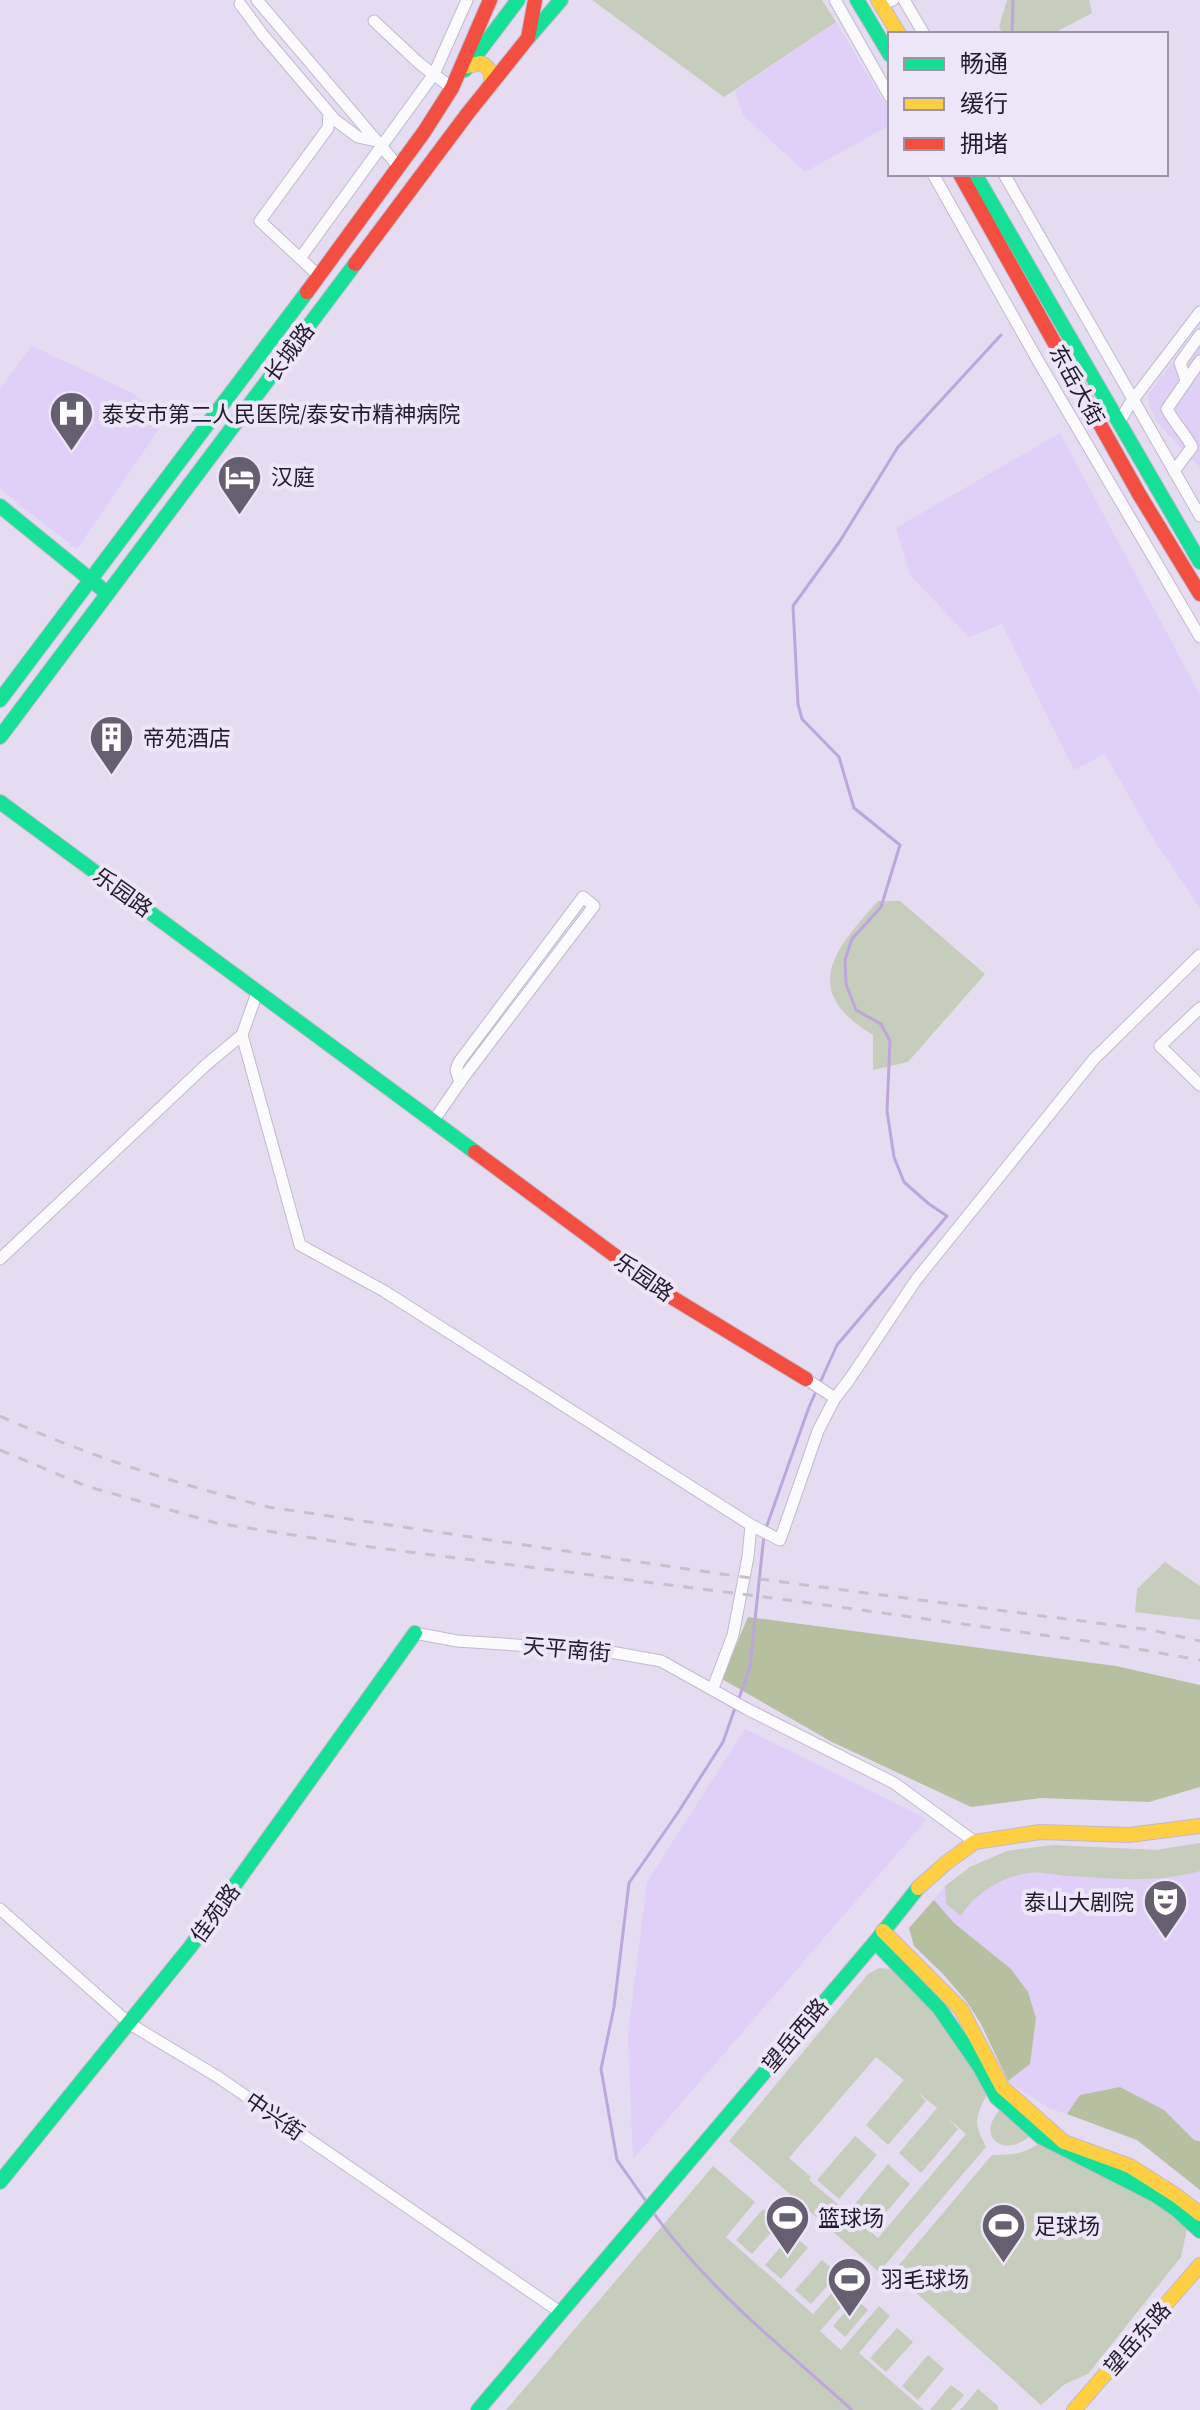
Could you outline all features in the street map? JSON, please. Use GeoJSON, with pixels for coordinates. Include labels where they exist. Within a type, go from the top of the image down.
{"type":"FeatureCollection","features":[{"type":"Feature","properties":{"kind":"main road","name":"长城路"},"geometry":{"type":"LineString","coordinates":[[0,700],[398,166],[452,88],[490,0]]}},
{"type":"Feature","properties":{"kind":"main road"},"geometry":{"type":"LineString","coordinates":[[452,88],[518,0]]}},
{"type":"Feature","properties":{"kind":"main road","name":"长城路"},"geometry":{"type":"LineString","coordinates":[[0,737],[528,38],[535,0]]}},
{"type":"Feature","properties":{"kind":"main road"},"geometry":{"type":"LineString","coordinates":[[528,38],[561,0]]}},
{"type":"Feature","properties":{"kind":"main road"},"geometry":{"type":"LineString","coordinates":[[857,0],[888,52]]}},
{"type":"Feature","properties":{"kind":"main road"},"geometry":{"type":"LineString","coordinates":[[884,2],[898,32]]}},
{"type":"Feature","properties":{"kind":"main road"},"geometry":{"type":"LineString","coordinates":[[468,66],[481,63],[488,66],[492,73],[491,85]]}},
{"type":"Feature","properties":{"kind":"main road","name":"东岳大街"},"geometry":{"type":"LineString","coordinates":[[961,176],[1069,372],[1200,594]]}},
{"type":"Feature","properties":{"kind":"main road","name":"东岳大街"},"geometry":{"type":"LineString","coordinates":[[976,176],[1200,562]]}},
{"type":"Feature","properties":{"kind":"main road"},"geometry":{"type":"LineString","coordinates":[[0,506],[107,593]]}},
{"type":"Feature","properties":{"kind":"main road","name":"乐园路"},"geometry":{"type":"LineString","coordinates":[[0,802],[668,1295],[806,1379]]}},
{"type":"Feature","properties":{"kind":"main road","name":"佳苑路"},"geometry":{"type":"LineString","coordinates":[[0,2182],[191,1946],[415,1633]]}},
{"type":"Feature","properties":{"kind":"main road","name":"望岳西路"},"geometry":{"type":"LineString","coordinates":[[478,2410],[923,1882],[946,1863],[975,1842],[1040,1832],[1129,1835],[1200,1826]]}},
{"type":"Feature","properties":{"kind":"main road"},"geometry":{"type":"LineString","coordinates":[[879,1936],[961,2009],[1002,2087],[1064,2142],[1130,2166],[1200,2214]]}},
{"type":"Feature","properties":{"kind":"main road"},"geometry":{"type":"LineString","coordinates":[[879,1936],[939,2008],[979,2066],[996,2097],[1041,2137],[1155,2195],[1200,2231]]}},
{"type":"Feature","properties":{"kind":"main road","name":"望岳东路"},"geometry":{"type":"LineString","coordinates":[[1074,2410],[1200,2265]]}},
{"type":"Feature","properties":{"kind":"street"},"geometry":{"type":"LineString","coordinates":[[257,0],[398,166]]}},
{"type":"Feature","properties":{"kind":"street"},"geometry":{"type":"LineString","coordinates":[[301,257],[379,144],[434,74],[467,0]]}},
{"type":"Feature","properties":{"kind":"street"},"geometry":{"type":"LineString","coordinates":[[835,0],[888,93]]}},
{"type":"Feature","properties":{"kind":"street"},"geometry":{"type":"LineString","coordinates":[[904,0],[923,32]]}},
{"type":"Feature","properties":{"kind":"street"},"geometry":{"type":"LineString","coordinates":[[240,4],[329,114],[358,137],[379,144]]}},
{"type":"Feature","properties":{"kind":"street"},"geometry":{"type":"LineString","coordinates":[[374,21],[452,88]]}},
{"type":"Feature","properties":{"kind":"street"},"geometry":{"type":"LineString","coordinates":[[319,276],[260,221],[328,128],[329,114]]}},
{"type":"Feature","properties":{"kind":"street"},"geometry":{"type":"LineString","coordinates":[[934,176],[1200,637]]}},
{"type":"Feature","properties":{"kind":"street"},"geometry":{"type":"LineString","coordinates":[[1005,176],[1200,516]]}},
{"type":"Feature","properties":{"kind":"street"},"geometry":{"type":"LineString","coordinates":[[1119,423],[1200,312]]}},
{"type":"Feature","properties":{"kind":"street"},"geometry":{"type":"LineString","coordinates":[[1186,380],[1180,363],[1200,335]]}},
{"type":"Feature","properties":{"kind":"street"},"geometry":{"type":"LineString","coordinates":[[1174,471],[1197,452],[1173,422],[1167,409],[1200,361]]}},
{"type":"Feature","properties":{"kind":"street"},"geometry":{"type":"LineString","coordinates":[[432,1123],[594,906],[583,897],[459,1062],[456,1070],[460,1083]]}},
{"type":"Feature","properties":{"kind":"street"},"geometry":{"type":"LineString","coordinates":[[242,1035],[300,1245],[384,1291],[780,1540],[831,1395],[849,1380],[916,1280],[1094,1059],[1200,955]]}},
{"type":"Feature","properties":{"kind":"street"},"geometry":{"type":"LineString","coordinates":[[0,1259],[207,1064],[242,1035],[257,993]]}},
{"type":"Feature","properties":{"kind":"street"},"geometry":{"type":"LineString","coordinates":[[1200,1008],[1160,1046],[1200,1085]]}},
{"type":"Feature","properties":{"kind":"street","name":"乐园路"},"geometry":{"type":"LineString","coordinates":[[806,1379],[831,1395]]}},
{"type":"Feature","properties":{"kind":"street"},"geometry":{"type":"LineString","coordinates":[[713,1688],[733,1635],[755,1527]]}},
{"type":"Feature","properties":{"kind":"street","name":"天平南街"},"geometry":{"type":"LineString","coordinates":[[415,1633],[457,1641],[605,1651],[661,1661],[747,1709],[894,1783],[975,1842]]}},
{"type":"Feature","properties":{"kind":"street","name":"中兴街"},"geometry":{"type":"LineString","coordinates":[[0,1909],[130,2024],[218,2077],[560,2312]]}},
{"type":"Feature","properties":{"kind":"shaded area"},"geometry":{"type":"Polygon","coordinates":[[[836,22],[888,109],[888,126],[805,172],[743,115],[735,91],[836,22]]]}},
{"type":"Feature","properties":{"kind":"shaded area"},"geometry":{"type":"Polygon","coordinates":[[[1200,325],[1200,468],[1158,423],[1150,408],[1148,395],[1200,325]]]}},
{"type":"Feature","properties":{"kind":"shaded area","name":"泰安市第二人民医院/泰安市精神病院"},"geometry":{"type":"Polygon","coordinates":[[[32,346],[130,392],[167,417],[77,549],[0,489],[0,389],[32,346]]]}},
{"type":"Feature","properties":{"kind":"shaded area"},"geometry":{"type":"Polygon","coordinates":[[[1060,433],[1200,695],[1200,908],[1156,843],[1105,754],[1074,770],[1002,624],[969,637],[910,575],[896,528],[1060,433]]]}},
{"type":"Feature","properties":{"kind":"shaded area"},"geometry":{"type":"Polygon","coordinates":[[[745,1729],[927,1819],[633,2159],[628,2034],[647,1882],[745,1729]]]}},
{"type":"Feature","properties":{"kind":"shaded area"},"geometry":{"type":"Polygon","coordinates":[[[1200,1843],[1200,2190],[1137,2140],[1048,2108],[1008,2081],[967,2002],[914,1946],[909,1928],[945,1886],[970,1867],[1007,1851],[1052,1845],[1156,1850],[1200,1843]]]}},
{"type":"Feature","properties":{"kind":"green space"},"geometry":{"type":"Polygon","coordinates":[[[592,0],[822,0],[836,22],[724,97],[592,0]]]}},
{"type":"Feature","properties":{"kind":"green space"},"geometry":{"type":"Polygon","coordinates":[[[1007,0],[1089,0],[1092,13],[1056,32],[1002,32],[999,27],[1007,0]]]}},
{"type":"Feature","properties":{"kind":"green space"},"geometry":{"type":"Polygon","coordinates":[[[878,901],[900,901],[985,974],[908,1062],[873,1070],[873,1035],[850,1019],[836,1002],[830,986],[831,970],[838,953],[848,936],[878,901]]]}},
{"type":"Feature","properties":{"kind":"green space"},"geometry":{"type":"Polygon","coordinates":[[[1165,1562],[1200,1586],[1200,1620],[1135,1612],[1137,1589],[1165,1562]]]}},
{"type":"Feature","properties":{"kind":"green space"},"geometry":{"type":"Polygon","coordinates":[[[748,1617],[1116,1666],[1200,1685],[1200,1787],[1149,1802],[1041,1798],[971,1807],[832,1742],[722,1679],[748,1617]]]}},
{"type":"Feature","properties":{"kind":"green space"},"geometry":{"type":"Polygon","coordinates":[[[1200,1843],[1200,1871],[1184,1875],[1135,1879],[1027,1873],[989,1888],[973,1900],[961,1916],[946,1904],[945,1886],[970,1867],[1007,1851],[1052,1845],[1156,1850],[1200,1843]]]}},
{"type":"Feature","properties":{"kind":"green space"},"geometry":{"type":"Polygon","coordinates":[[[934,1900],[954,1923],[1011,1969],[1028,1992],[1036,2018],[1030,2064],[1008,2081],[967,2002],[914,1946],[909,1928],[934,1900]]]}},
{"type":"Feature","properties":{"kind":"green space"},"geometry":{"type":"Polygon","coordinates":[[[879,1968],[891,1969],[936,2011],[987,2094],[977,2120],[986,2147],[879,2272],[729,2141],[868,1974],[879,1968]],[[876,2057],[789,2158],[811,2177],[809,2180],[878,2238],[966,2134],[948,2118],[958,2129],[921,2173],[899,2153],[937,2108],[917,2092],[926,2101],[888,2145],[866,2125],[904,2080],[876,2057]]]}},
{"type":"Feature","properties":{"kind":"green space"},"geometry":{"type":"Polygon","coordinates":[[[1120,2087],[1164,2110],[1194,2140],[1200,2141],[1200,2190],[1137,2140],[1067,2114],[1080,2095],[1120,2087]]]}},
{"type":"Feature","properties":{"kind":"green space"},"geometry":{"type":"Polygon","coordinates":[[[1001,2109],[1031,2135],[1011,2145],[996,2142],[990,2128],[1001,2109]]]}},
{"type":"Feature","properties":{"kind":"green space"},"geometry":{"type":"Polygon","coordinates":[[[855,2136],[877,2155],[839,2199],[817,2180],[855,2136]]]}},
{"type":"Feature","properties":{"kind":"green space"},"geometry":{"type":"Polygon","coordinates":[[[1041,2142],[1108,2169],[1188,2225],[1181,2257],[1088,2374],[1065,2384],[1041,2405],[893,2272],[992,2155],[1018,2153],[1041,2142]]]}},
{"type":"Feature","properties":{"kind":"green space"},"geometry":{"type":"Polygon","coordinates":[[[888,2164],[910,2184],[873,2228],[851,2209],[888,2164]]]}},
{"type":"Feature","properties":{"kind":"green space"},"geometry":{"type":"Polygon","coordinates":[[[713,2166],[755,2202],[726,2237],[813,2314],[845,2278],[857,2289],[820,2331],[841,2350],[879,2306],[890,2316],[859,2353],[924,2410],[506,2410],[713,2166]]]}},
{"type":"Feature","properties":{"kind":"green space","name":"篮球场"},"geometry":{"type":"Polygon","coordinates":[[[763,2209],[779,2223],[752,2254],[736,2240],[763,2209]]]}},
{"type":"Feature","properties":{"kind":"green space","name":"篮球场"},"geometry":{"type":"Polygon","coordinates":[[[792,2234],[808,2248],[781,2279],[765,2265],[792,2234]]]}},
{"type":"Feature","properties":{"kind":"green space","name":"篮球场"},"geometry":{"type":"Polygon","coordinates":[[[822,2260],[838,2274],[811,2304],[795,2290],[822,2260]]]}},
{"type":"Feature","properties":{"kind":"green space","name":"羽毛球场"},"geometry":{"type":"Polygon","coordinates":[[[856,2299],[868,2310],[845,2337],[833,2326],[856,2299]]]}},
{"type":"Feature","properties":{"kind":"green space"},"geometry":{"type":"Polygon","coordinates":[[[897,2328],[913,2342],[886,2372],[870,2358],[897,2328]]]}},
{"type":"Feature","properties":{"kind":"green space"},"geometry":{"type":"Polygon","coordinates":[[[928,2355],[944,2369],[918,2400],[902,2386],[928,2355]]]}},
{"type":"Feature","properties":{"kind":"green space"},"geometry":{"type":"Polygon","coordinates":[[[951,2385],[964,2395],[951,2410],[930,2410],[951,2385]]]}},
{"type":"Feature","properties":{"kind":"green space"},"geometry":{"type":"Polygon","coordinates":[[[978,2389],[998,2406],[998,2410],[960,2410],[978,2389]]]}},
{"type":"Feature","properties":{"kind":"waterway"},"geometry":{"type":"LineString","coordinates":[[1012,31],[1013,0]]}},
{"type":"Feature","properties":{"kind":"waterway"},"geometry":{"type":"LineString","coordinates":[[766,1528],[809,1407],[837,1345],[947,1216],[904,1182],[894,1157],[887,1111],[890,1041],[881,1024],[856,1010],[846,984],[845,960],[852,939],[881,907],[900,845],[854,808],[839,757],[802,719],[798,704],[793,606],[840,541],[898,447],[1001,335]]}},
{"type":"Feature","properties":{"kind":"waterway"},"geometry":{"type":"LineString","coordinates":[[738,1701],[750,1667],[764,1535]]}},
{"type":"Feature","properties":{"kind":"waterway"},"geometry":{"type":"LineString","coordinates":[[648,2204],[617,2160],[601,2069],[614,2007],[629,1883],[723,1742],[735,1708]]}},
{"type":"Feature","properties":{"kind":"waterway"},"geometry":{"type":"LineString","coordinates":[[652,2211],[721,2291],[852,2410]]}},
{"type":"Feature","properties":{"kind":"railway"},"geometry":{"type":"LineString","coordinates":[[0,1416],[132,1468],[268,1507],[721,1574],[1151,1630],[1200,1641]]}},
{"type":"Feature","properties":{"kind":"railway"},"geometry":{"type":"LineString","coordinates":[[0,1450],[86,1486],[216,1523],[371,1547],[1115,1645],[1200,1660]]}},
{"type":"Feature","properties":{"kind":"traffic: fast"},"geometry":{"type":"LineString","coordinates":[[465,70],[518,0]]}},
{"type":"Feature","properties":{"kind":"traffic: fast"},"geometry":{"type":"LineString","coordinates":[[528,38],[561,0]]}},
{"type":"Feature","properties":{"kind":"traffic: fast"},"geometry":{"type":"LineString","coordinates":[[857,0],[888,52]]}},
{"type":"Feature","properties":{"kind":"traffic: fast"},"geometry":{"type":"LineString","coordinates":[[976,176],[1200,562]]}},
{"type":"Feature","properties":{"kind":"traffic: fast"},"geometry":{"type":"LineString","coordinates":[[0,737],[355,264]]}},
{"type":"Feature","properties":{"kind":"traffic: fast"},"geometry":{"type":"LineString","coordinates":[[0,700],[307,292]]}},
{"type":"Feature","properties":{"kind":"traffic: fast"},"geometry":{"type":"LineString","coordinates":[[0,506],[107,593]]}},
{"type":"Feature","properties":{"kind":"traffic: fast"},"geometry":{"type":"LineString","coordinates":[[0,802],[475,1152]]}},
{"type":"Feature","properties":{"kind":"traffic: fast"},"geometry":{"type":"LineString","coordinates":[[0,2182],[191,1946],[415,1633]]}},
{"type":"Feature","properties":{"kind":"traffic: fast"},"geometry":{"type":"LineString","coordinates":[[478,2410],[918,1888]]}},
{"type":"Feature","properties":{"kind":"traffic: fast"},"geometry":{"type":"LineString","coordinates":[[875,1942],[939,2008],[979,2066],[996,2097],[1041,2137],[1155,2195],[1200,2231]]}},
{"type":"Feature","properties":{"kind":"traffic: slow"},"geometry":{"type":"LineString","coordinates":[[878,0],[898,32]]}},
{"type":"Feature","properties":{"kind":"traffic: slow"},"geometry":{"type":"LineString","coordinates":[[468,66],[481,63],[487,67],[491,85]]}},
{"type":"Feature","properties":{"kind":"traffic: slow"},"geometry":{"type":"LineString","coordinates":[[918,1888],[975,1842],[1040,1832],[1129,1835],[1200,1826]]}},
{"type":"Feature","properties":{"kind":"traffic: slow"},"geometry":{"type":"LineString","coordinates":[[883,1931],[961,2009],[1002,2087],[1064,2142],[1130,2166],[1200,2214]]}},
{"type":"Feature","properties":{"kind":"traffic: slow"},"geometry":{"type":"LineString","coordinates":[[1074,2410],[1200,2265]]}},
{"type":"Feature","properties":{"kind":"traffic: jam"},"geometry":{"type":"LineString","coordinates":[[307,292],[424,132],[452,88],[490,0]]}},
{"type":"Feature","properties":{"kind":"traffic: jam"},"geometry":{"type":"LineString","coordinates":[[355,264],[528,38],[535,0]]}},
{"type":"Feature","properties":{"kind":"traffic: jam"},"geometry":{"type":"LineString","coordinates":[[961,176],[1139,494],[1200,594]]}},
{"type":"Feature","properties":{"kind":"traffic: jam"},"geometry":{"type":"LineString","coordinates":[[475,1152],[668,1295],[806,1379]]}},
{"type":"Feature","properties":{"kind":"place","name":"泰安市第二人民医院/泰安市精神病院"},"geometry":{"type":"Point","coordinates":[71,453]}},
{"type":"Feature","properties":{"kind":"place","name":"汉庭"},"geometry":{"type":"Point","coordinates":[240,516]}},
{"type":"Feature","properties":{"kind":"place","name":"帝苑酒店"},"geometry":{"type":"Point","coordinates":[112,777]}},
{"type":"Feature","properties":{"kind":"place","name":"泰山大剧院"},"geometry":{"type":"Point","coordinates":[1165,1941]}},
{"type":"Feature","properties":{"kind":"place","name":"篮球场"},"geometry":{"type":"Point","coordinates":[787,2257]}},
{"type":"Feature","properties":{"kind":"place","name":"足球场"},"geometry":{"type":"Point","coordinates":[1003,2265]}},
{"type":"Feature","properties":{"kind":"place","name":"羽毛球场"},"geometry":{"type":"Point","coordinates":[850,2318]}}]}
